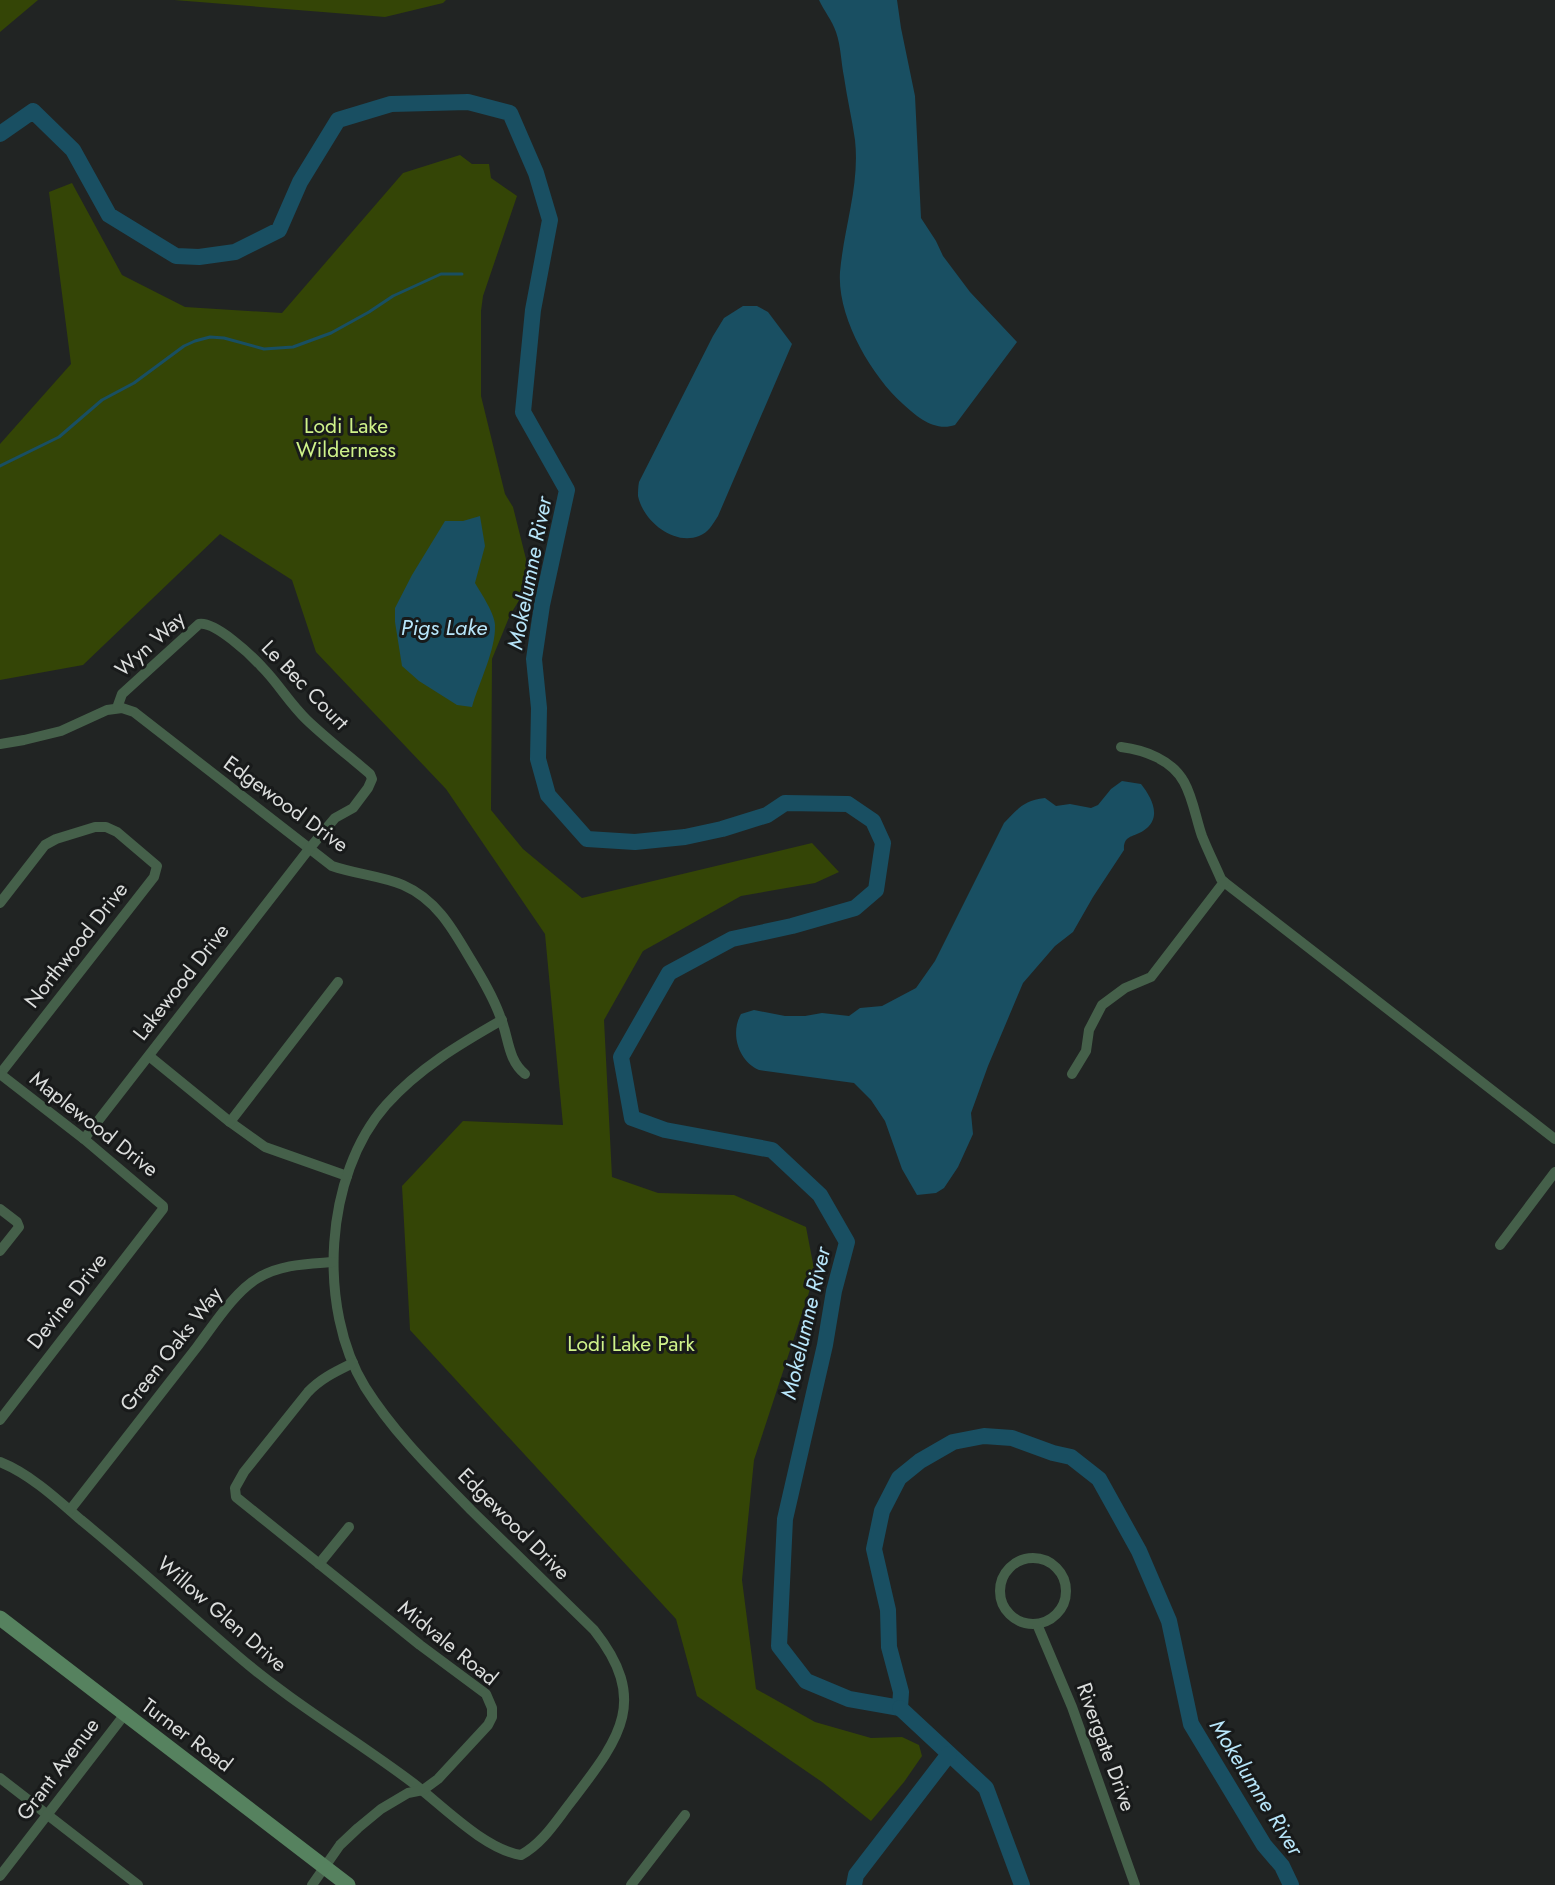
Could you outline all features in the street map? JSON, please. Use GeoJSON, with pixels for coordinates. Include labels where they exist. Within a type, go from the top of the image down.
{"type":"FeatureCollection","features":[{"type":"Feature","properties":{"kind":"main road","name":"Turner Road"},"geometry":{"type":"LineString","coordinates":[[0,1618],[348,1885]]}},
{"type":"Feature","properties":{"kind":"street","name":"Wyn Way"},"geometry":{"type":"LineString","coordinates":[[117,708],[122,694],[199,624],[204,623],[216,628]]}},
{"type":"Feature","properties":{"kind":"street","name":"Le Bec Court"},"geometry":{"type":"LineString","coordinates":[[216,628],[248,652],[285,697],[308,720],[370,774],[372,779],[369,788],[353,808],[335,818],[309,849]]}},
{"type":"Feature","properties":{"kind":"street"},"geometry":{"type":"LineString","coordinates":[[0,744],[61,731],[107,710],[117,708]]}},
{"type":"Feature","properties":{"kind":"street","name":"Edgewood Drive"},"geometry":{"type":"LineString","coordinates":[[117,708],[134,712],[332,866],[402,884],[420,893],[445,917],[491,992],[502,1020],[512,1058],[516,1067],[525,1074]]}},
{"type":"Feature","properties":{"kind":"street"},"geometry":{"type":"LineString","coordinates":[[1121,747],[1139,749],[1157,757],[1173,769],[1184,783],[1203,837],[1224,882],[1555,1139]]}},
{"type":"Feature","properties":{"kind":"street","name":"Northwood Drive"},"geometry":{"type":"LineString","coordinates":[[0,903],[45,845],[56,839],[95,827],[106,827],[117,832],[157,866],[154,877],[0,1074]]}},
{"type":"Feature","properties":{"kind":"street","name":"Lakewood Drive"},"geometry":{"type":"LineString","coordinates":[[84,1140],[309,849]]}},
{"type":"Feature","properties":{"kind":"street"},"geometry":{"type":"LineString","coordinates":[[1072,1074],[1086,1051],[1089,1030],[1102,1005],[1125,988],[1151,977],[1224,882]]}},
{"type":"Feature","properties":{"kind":"street"},"geometry":{"type":"LineString","coordinates":[[230,1122],[339,982]]}},
{"type":"Feature","properties":{"kind":"street","name":"Edgewood Drive"},"geometry":{"type":"LineString","coordinates":[[423,1791],[479,1835],[507,1852],[521,1855],[539,1843],[602,1761],[618,1735],[622,1722],[623,1685],[607,1647],[594,1630],[421,1460],[379,1407],[353,1363],[334,1291],[333,1262],[337,1223],[347,1176],[366,1133],[384,1107],[410,1081],[451,1050],[502,1020]]}},
{"type":"Feature","properties":{"kind":"street"},"geometry":{"type":"LineString","coordinates":[[149,1056],[230,1122],[265,1147],[347,1176]]}},
{"type":"Feature","properties":{"kind":"street","name":"Maplewood Drive"},"geometry":{"type":"LineString","coordinates":[[0,1074],[163,1206]]}},
{"type":"Feature","properties":{"kind":"street"},"geometry":{"type":"LineString","coordinates":[[1500,1245],[1555,1172]]}},
{"type":"Feature","properties":{"kind":"street","name":"Devine Drive"},"geometry":{"type":"LineString","coordinates":[[0,1420],[163,1209],[163,1206]]}},
{"type":"Feature","properties":{"kind":"street"},"geometry":{"type":"LineString","coordinates":[[0,1209],[17,1222],[19,1227],[0,1251]]}},
{"type":"Feature","properties":{"kind":"street","name":"Green Oaks Way"},"geometry":{"type":"LineString","coordinates":[[70,1510],[236,1297],[255,1279],[272,1270],[291,1265],[333,1262]]}},
{"type":"Feature","properties":{"kind":"street","name":"Midvale Road"},"geometry":{"type":"LineString","coordinates":[[353,1363],[316,1383],[244,1472],[235,1488],[236,1497],[420,1645],[486,1694],[490,1701],[492,1717],[488,1725],[438,1779],[423,1791]]}},
{"type":"Feature","properties":{"kind":"street","name":"Willow Glen Drive"},"geometry":{"type":"LineString","coordinates":[[0,1462],[20,1472],[70,1510],[140,1568],[261,1675],[319,1719],[393,1768],[423,1791]]}},
{"type":"Feature","properties":{"kind":"street"},"geometry":{"type":"LineString","coordinates":[[319,1564],[349,1527]]}},
{"type":"Feature","properties":{"kind":"street"},"geometry":{"type":"LineString","coordinates":[[1030,1558],[1044,1560],[1055,1566],[1063,1576],[1066,1589],[1064,1603],[1057,1614],[1048,1621],[1037,1624],[1017,1621],[1001,1603],[999,1591],[1002,1579],[1009,1567],[1018,1561],[1030,1558]]}},
{"type":"Feature","properties":{"kind":"street","name":"Rivergate Drive"},"geometry":{"type":"LineString","coordinates":[[1037,1624],[1072,1707],[1135,1885]]}},
{"type":"Feature","properties":{"kind":"street","name":"Grant Avenue"},"geometry":{"type":"LineString","coordinates":[[0,1876],[124,1714]]}},
{"type":"Feature","properties":{"kind":"street"},"geometry":{"type":"LineString","coordinates":[[0,1778],[138,1885]]}},
{"type":"Feature","properties":{"kind":"street"},"geometry":{"type":"LineString","coordinates":[[312,1885],[340,1845],[381,1809],[408,1793],[423,1791]]}},
{"type":"Feature","properties":{"kind":"street"},"geometry":{"type":"LineString","coordinates":[[631,1885],[685,1815]]}},
{"type":"Feature","properties":{"kind":"green space"},"geometry":{"type":"Polygon","coordinates":[[[0,0],[38,0],[0,32],[0,0]]]}},
{"type":"Feature","properties":{"kind":"green space"},"geometry":{"type":"Polygon","coordinates":[[[174,0],[446,0],[443,3],[385,17],[174,0]]]}},
{"type":"Feature","properties":{"kind":"green space","name":"Lodi Lake Park"},"geometry":{"type":"Polygon","coordinates":[[[460,155],[472,164],[489,164],[491,178],[517,196],[483,296],[481,311],[481,396],[505,494],[513,507],[529,571],[526,578],[528,586],[510,615],[492,659],[491,810],[523,849],[582,898],[812,843],[839,872],[815,883],[741,896],[643,951],[604,1020],[612,1177],[658,1193],[734,1195],[806,1227],[815,1274],[754,1460],[742,1580],[756,1689],[815,1722],[871,1738],[902,1737],[919,1745],[922,1756],[904,1782],[871,1821],[822,1782],[697,1696],[676,1619],[410,1330],[402,1186],[463,1121],[563,1125],[545,934],[446,789],[316,652],[292,580],[220,534],[83,665],[0,680],[0,444],[71,364],[49,192],[72,183],[122,275],[185,307],[282,313],[403,173],[460,155]]]}},
{"type":"Feature","properties":{"kind":"water"},"geometry":{"type":"Polygon","coordinates":[[[819,0],[897,0],[915,96],[921,218],[943,256],[970,292],[1017,342],[955,425],[948,427],[927,422],[908,409],[891,392],[858,344],[844,308],[840,272],[854,190],[855,140],[838,37],[819,0]]]}},
{"type":"Feature","properties":{"kind":"water"},"geometry":{"type":"Polygon","coordinates":[[[743,306],[757,306],[768,312],[792,344],[718,516],[702,535],[689,538],[680,537],[661,529],[646,514],[638,496],[639,482],[713,336],[724,318],[743,306]]]}},
{"type":"Feature","properties":{"kind":"water","name":"Pigs Lake"},"geometry":{"type":"Polygon","coordinates":[[[480,516],[485,546],[475,583],[494,620],[495,635],[472,707],[457,705],[419,681],[402,666],[395,608],[445,521],[463,521],[480,516]]]}},
{"type":"Feature","properties":{"kind":"water"},"geometry":{"type":"Polygon","coordinates":[[[1122,781],[1141,784],[1154,808],[1153,820],[1143,831],[1127,839],[1124,850],[1073,932],[1055,946],[1023,983],[971,1113],[973,1134],[958,1167],[944,1188],[936,1193],[917,1195],[902,1169],[885,1121],[871,1100],[854,1083],[759,1070],[746,1060],[736,1038],[741,1014],[754,1010],[785,1016],[822,1013],[849,1016],[860,1008],[882,1006],[916,988],[935,961],[1004,823],[1022,806],[1038,799],[1045,798],[1056,806],[1070,804],[1091,808],[1098,805],[1111,789],[1122,781]]]}},
{"type":"Feature","properties":{"kind":"waterway","name":"Mokelumne River"},"geometry":{"type":"LineString","coordinates":[[0,134],[33,111],[73,150],[109,215],[176,256],[199,257],[235,252],[279,230],[300,182],[338,120],[391,104],[468,102],[510,113],[536,173],[550,220],[533,310],[523,412],[567,490],[542,605],[534,659],[539,708],[538,759],[548,795],[587,839],[635,842],[685,837],[722,829],[767,815],[785,803],[848,804],[873,821],[883,843],[876,890],[855,908],[792,926],[732,939],[669,973],[621,1057],[632,1118],[665,1130],[772,1150],[820,1195],[847,1242],[834,1291],[825,1345],[785,1519],[779,1646],[806,1681],[849,1699],[900,1708],[901,1692],[889,1647],[888,1610],[874,1549],[882,1511],[899,1478],[920,1461],[953,1442],[984,1436],[1012,1438],[1071,1457],[1099,1479],[1139,1551],[1169,1621],[1191,1724],[1264,1845],[1282,1866],[1291,1885]]}},
{"type":"Feature","properties":{"kind":"waterway"},"geometry":{"type":"LineString","coordinates":[[0,466],[59,437],[102,400],[134,383],[184,346],[195,341],[210,337],[224,338],[264,349],[293,347],[331,333],[393,296],[441,274],[462,274]]}},
{"type":"Feature","properties":{"kind":"waterway"},"geometry":{"type":"LineString","coordinates":[[900,1708],[986,1788],[1022,1885]]}},
{"type":"Feature","properties":{"kind":"waterway"},"geometry":{"type":"LineString","coordinates":[[854,1885],[856,1875],[949,1754]]}},
{"type":"Feature","properties":{"kind":"park label","name":"Lodi Lake Wilderness"},"geometry":{"type":"Point","coordinates":[346,438]}}]}
